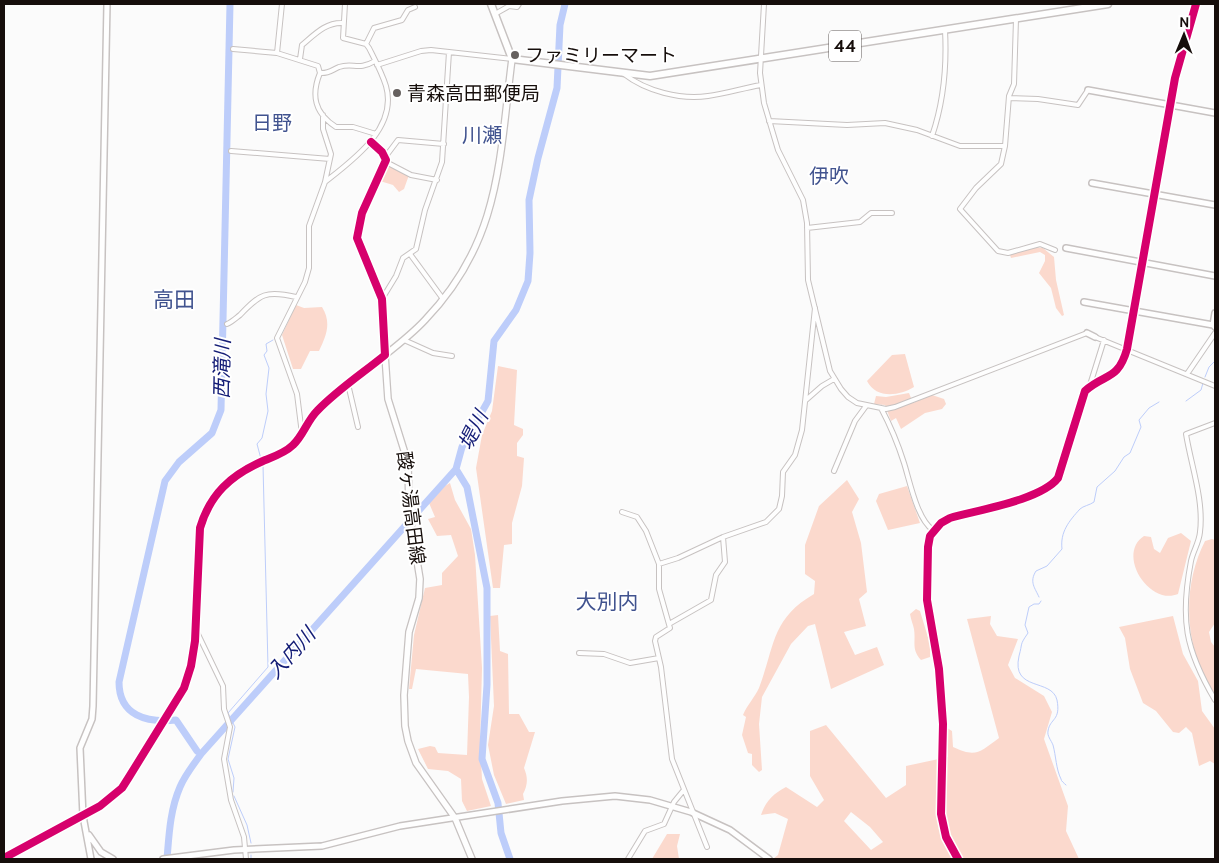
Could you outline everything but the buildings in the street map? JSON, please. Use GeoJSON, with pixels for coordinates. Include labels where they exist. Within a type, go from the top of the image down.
{"type":"FeatureCollection","features":[{"type":"Feature","properties":{"kind":"main road"},"geometry":{"type":"LineString","coordinates":[[385,355],[425,321],[443,299],[475,248],[491,206],[500,169],[512,59],[491,4]]}},
{"type":"Feature","properties":{"kind":"main road","name":"44"},"geometry":{"type":"LineString","coordinates":[[512,59],[650,76],[1108,4]]}},
{"type":"Feature","properties":{"kind":"main road","name":"酸ヶ湯高田線"},"geometry":{"type":"LineString","coordinates":[[385,355],[388,399],[408,463],[409,512],[420,579],[419,598],[409,632],[404,695],[405,726],[416,763],[455,818],[472,859]]}},
{"type":"Feature","properties":{"kind":"street"},"geometry":{"type":"LineString","coordinates":[[91,859],[83,816],[80,748],[92,719],[94,706],[108,4]]}},
{"type":"Feature","properties":{"kind":"street"},"geometry":{"type":"LineString","coordinates":[[277,53],[282,4]]}},
{"type":"Feature","properties":{"kind":"street"},"geometry":{"type":"LineString","coordinates":[[325,182],[371,142],[384,116],[387,98],[386,88],[366,44],[343,38],[345,4]]}},
{"type":"Feature","properties":{"kind":"street"},"geometry":{"type":"LineString","coordinates":[[495,14],[509,6],[517,7],[519,4]]}},
{"type":"Feature","properties":{"kind":"street"},"geometry":{"type":"LineString","coordinates":[[764,4],[760,85],[768,121],[778,150],[801,194],[807,228],[808,280],[834,379],[848,397],[866,406],[881,408],[902,405],[1087,333],[1215,386]]}},
{"type":"Feature","properties":{"kind":"street"},"geometry":{"type":"LineString","coordinates":[[1088,388],[1118,371],[1127,350],[1179,59],[1196,4]]}},
{"type":"Feature","properties":{"kind":"street"},"geometry":{"type":"LineString","coordinates":[[366,44],[374,28],[402,20],[408,10],[415,8]]}},
{"type":"Feature","properties":{"kind":"street"},"geometry":{"type":"LineString","coordinates":[[1016,19],[1014,84],[1009,98],[1005,146],[1000,164],[976,188],[960,209],[998,251],[1008,253],[1040,244],[1055,250]]}},
{"type":"Feature","properties":{"kind":"street"},"geometry":{"type":"LineString","coordinates":[[300,59],[302,45],[317,30],[333,23],[344,23]]}},
{"type":"Feature","properties":{"kind":"street"},"geometry":{"type":"LineString","coordinates":[[932,136],[940,112],[945,78],[945,30]]}},
{"type":"Feature","properties":{"kind":"street"},"geometry":{"type":"LineString","coordinates":[[233,50],[277,53],[318,66],[320,73],[315,86],[314,97],[323,115],[336,127],[353,127],[376,134]]}},
{"type":"Feature","properties":{"kind":"street"},"geometry":{"type":"LineString","coordinates":[[320,73],[344,66],[363,67],[421,51],[512,59]]}},
{"type":"Feature","properties":{"kind":"street"},"geometry":{"type":"LineString","coordinates":[[382,299],[396,276],[403,258],[416,249],[425,210],[437,180],[444,144],[449,52]]}},
{"type":"Feature","properties":{"kind":"street"},"geometry":{"type":"LineString","coordinates":[[624,74],[635,82],[650,88],[664,93],[679,95],[708,96],[760,85]]}},
{"type":"Feature","properties":{"kind":"street"},"geometry":{"type":"LineString","coordinates":[[1009,98],[1038,99],[1075,105],[1079,104],[1083,94],[1088,90],[1215,113]]}},
{"type":"Feature","properties":{"kind":"street"},"geometry":{"type":"LineString","coordinates":[[302,434],[297,394],[276,338],[296,297],[306,282],[309,268],[309,226],[325,182],[330,159],[323,129],[323,115]]}},
{"type":"Feature","properties":{"kind":"street"},"geometry":{"type":"LineString","coordinates":[[768,121],[846,125],[884,123],[917,130],[960,146],[1005,146]]}},
{"type":"Feature","properties":{"kind":"street"},"geometry":{"type":"LineString","coordinates":[[4,858],[100,806],[122,788],[162,726],[188,677],[196,628],[199,535],[209,504],[232,477],[246,468],[288,449],[302,434],[317,411],[385,355],[382,299],[358,244],[357,229],[362,213],[386,162],[386,156],[398,140],[444,144]]}},
{"type":"Feature","properties":{"kind":"street"},"geometry":{"type":"LineString","coordinates":[[371,142],[386,156]]}},
{"type":"Feature","properties":{"kind":"street"},"geometry":{"type":"LineString","coordinates":[[231,151],[330,159]]}},
{"type":"Feature","properties":{"kind":"street"},"geometry":{"type":"LineString","coordinates":[[386,162],[411,175],[437,180]]}},
{"type":"Feature","properties":{"kind":"street"},"geometry":{"type":"LineString","coordinates":[[1092,183],[1215,205]]}},
{"type":"Feature","properties":{"kind":"street"},"geometry":{"type":"LineString","coordinates":[[807,228],[860,222],[871,213],[892,213]]}},
{"type":"Feature","properties":{"kind":"street"},"geometry":{"type":"LineString","coordinates":[[1066,248],[1215,276]]}},
{"type":"Feature","properties":{"kind":"street"},"geometry":{"type":"LineString","coordinates":[[410,254],[443,299]]}},
{"type":"Feature","properties":{"kind":"street"},"geometry":{"type":"LineString","coordinates":[[227,324],[254,299],[262,295],[272,293],[296,297]]}},
{"type":"Feature","properties":{"kind":"street"},"geometry":{"type":"LineString","coordinates":[[1084,302],[1214,326],[1215,313]]}},
{"type":"Feature","properties":{"kind":"street"},"geometry":{"type":"LineString","coordinates":[[658,564],[678,558],[723,537],[766,522],[779,509],[782,496],[783,472],[795,454],[806,400],[815,308]]}},
{"type":"Feature","properties":{"kind":"street"},"geometry":{"type":"LineString","coordinates":[[1187,374],[1215,333]]}},
{"type":"Feature","properties":{"kind":"street"},"geometry":{"type":"LineString","coordinates":[[404,340],[433,353],[452,356]]}},
{"type":"Feature","properties":{"kind":"street"},"geometry":{"type":"LineString","coordinates":[[958,859],[946,837],[941,814],[944,724],[939,669],[927,600],[928,547],[933,530],[950,518],[1036,494],[1051,487],[1058,478],[1082,396],[1088,388],[1104,340]]}},
{"type":"Feature","properties":{"kind":"street"},"geometry":{"type":"LineString","coordinates":[[806,400],[822,386],[834,379]]}},
{"type":"Feature","properties":{"kind":"street"},"geometry":{"type":"LineString","coordinates":[[348,384],[358,427]]}},
{"type":"Feature","properties":{"kind":"street"},"geometry":{"type":"LineString","coordinates":[[834,470],[855,422],[866,406]]}},
{"type":"Feature","properties":{"kind":"street"},"geometry":{"type":"LineString","coordinates":[[881,408],[903,462],[913,494],[927,526],[933,530]]}},
{"type":"Feature","properties":{"kind":"street"},"geometry":{"type":"LineString","coordinates":[[1215,424],[1186,434],[1199,508],[1200,531],[1192,556],[1185,594],[1188,641],[1194,659],[1215,700]]}},
{"type":"Feature","properties":{"kind":"street"},"geometry":{"type":"LineString","coordinates":[[622,512],[631,513],[640,520],[658,564],[659,589],[669,624],[668,630],[655,638],[670,751],[691,812],[707,847]]}},
{"type":"Feature","properties":{"kind":"street"},"geometry":{"type":"LineString","coordinates":[[669,624],[711,600],[716,575],[725,562],[723,537]]}},
{"type":"Feature","properties":{"kind":"street"},"geometry":{"type":"LineString","coordinates":[[196,628],[222,686],[224,710],[230,727],[224,759],[231,800],[244,837],[246,859]]}},
{"type":"Feature","properties":{"kind":"street"},"geometry":{"type":"LineString","coordinates":[[579,653],[604,654],[630,663],[659,658]]}},
{"type":"Feature","properties":{"kind":"street"},"geometry":{"type":"LineString","coordinates":[[628,859],[633,847],[645,831],[664,824],[672,805],[684,791]]}},
{"type":"Feature","properties":{"kind":"street"},"geometry":{"type":"LineString","coordinates":[[163,859],[246,849],[322,846],[400,826],[599,797],[633,797],[672,805],[691,812],[730,830],[769,859]]}},
{"type":"Feature","properties":{"kind":"street"},"geometry":{"type":"LineString","coordinates":[[85,828],[94,845],[102,853],[113,859]]}},
{"type":"Feature","properties":{"kind":"street"},"geometry":{"type":"LineString","coordinates":[[98,859],[102,853]]}},
{"type":"Feature","properties":{"kind":"shaded area"},"geometry":{"type":"Polygon","coordinates":[[[387,164],[409,175],[404,189],[399,192],[393,185],[380,181],[387,164]]]}},
{"type":"Feature","properties":{"kind":"shaded area"},"geometry":{"type":"Polygon","coordinates":[[[1034,247],[1043,248],[1054,257],[1056,280],[1064,315],[1062,316],[1056,308],[1051,288],[1039,273],[1045,261],[1045,255],[1040,252],[1011,258],[1010,255],[1034,247]]]}},
{"type":"Feature","properties":{"kind":"shaded area"},"geometry":{"type":"Polygon","coordinates":[[[296,305],[304,308],[322,307],[327,319],[326,335],[319,351],[310,351],[301,369],[293,369],[282,335],[296,305]]]}},
{"type":"Feature","properties":{"kind":"shaded area"},"geometry":{"type":"Polygon","coordinates":[[[905,354],[914,387],[895,394],[888,394],[876,391],[871,387],[867,381],[892,355],[905,354]]]}},
{"type":"Feature","properties":{"kind":"shaded area"},"geometry":{"type":"Polygon","coordinates":[[[498,366],[517,370],[514,425],[523,429],[523,435],[517,443],[517,456],[524,458],[522,486],[512,523],[512,544],[504,545],[500,588],[493,588],[476,468],[482,435],[492,411],[498,366]]]}},
{"type":"Feature","properties":{"kind":"shaded area"},"geometry":{"type":"Polygon","coordinates":[[[909,393],[913,403],[932,395],[944,399],[946,404],[942,409],[925,413],[901,429],[896,418],[891,421],[885,405],[874,404],[876,396],[886,397],[909,393]]]}},
{"type":"Feature","properties":{"kind":"shaded area"},"geometry":{"type":"Polygon","coordinates":[[[847,480],[859,499],[852,512],[861,543],[867,592],[859,599],[866,626],[844,632],[855,655],[877,647],[884,665],[831,689],[815,624],[808,626],[791,644],[762,697],[759,724],[762,770],[759,772],[752,765],[752,754],[748,753],[742,735],[746,717],[743,715],[759,688],[772,646],[782,624],[800,603],[814,594],[815,581],[805,574],[805,545],[819,506],[847,480]]]}},
{"type":"Feature","properties":{"kind":"shaded area"},"geometry":{"type":"Polygon","coordinates":[[[450,483],[455,500],[471,529],[475,555],[482,668],[480,743],[482,779],[491,806],[467,811],[462,801],[461,779],[448,771],[428,769],[418,749],[430,746],[435,747],[438,753],[467,755],[468,674],[416,669],[412,689],[409,689],[414,635],[425,588],[442,585],[442,573],[458,556],[451,535],[437,536],[428,519],[435,517],[429,503],[450,483]]]}},
{"type":"Feature","properties":{"kind":"shaded area"},"geometry":{"type":"Polygon","coordinates":[[[907,486],[920,523],[888,530],[876,501],[879,494],[907,486]]]}},
{"type":"Feature","properties":{"kind":"shaded area"},"geometry":{"type":"Polygon","coordinates":[[[1181,533],[1191,541],[1178,594],[1167,596],[1157,593],[1147,586],[1135,565],[1133,554],[1136,544],[1144,536],[1151,537],[1154,549],[1160,553],[1168,538],[1181,533]]]}},
{"type":"Feature","properties":{"kind":"shaded area"},"geometry":{"type":"Polygon","coordinates":[[[1215,540],[1215,623],[1209,632],[1211,642],[1215,647],[1215,695],[1197,659],[1189,619],[1189,599],[1197,559],[1205,541],[1215,540]]]}},
{"type":"Feature","properties":{"kind":"shaded area"},"geometry":{"type":"Polygon","coordinates":[[[916,609],[920,611],[930,644],[930,657],[921,660],[915,649],[914,629],[910,614],[916,609]]]}},
{"type":"Feature","properties":{"kind":"shaded area"},"geometry":{"type":"Polygon","coordinates":[[[498,615],[500,651],[508,654],[509,714],[519,714],[529,732],[535,732],[524,768],[527,781],[523,794],[524,800],[506,804],[494,775],[488,745],[494,706],[490,616],[498,615]]]}},
{"type":"Feature","properties":{"kind":"shaded area"},"geometry":{"type":"Polygon","coordinates":[[[991,616],[990,624],[997,636],[1018,639],[1008,665],[1015,678],[1044,696],[1052,712],[1044,739],[1068,806],[1066,831],[1079,859],[773,859],[778,855],[788,819],[775,813],[761,815],[771,798],[786,787],[817,807],[824,800],[810,776],[810,731],[826,725],[886,798],[906,785],[906,766],[948,757],[947,728],[952,731],[953,747],[967,752],[973,753],[982,750],[999,738],[967,619],[991,616]],[[851,812],[844,821],[871,850],[883,842],[870,827],[851,812]]]}},
{"type":"Feature","properties":{"kind":"shaded area"},"geometry":{"type":"Polygon","coordinates":[[[1173,616],[1183,654],[1198,681],[1202,711],[1215,729],[1215,764],[1210,761],[1199,766],[1192,733],[1186,727],[1179,733],[1173,732],[1156,711],[1143,703],[1130,669],[1125,638],[1119,627],[1173,616]]]}},
{"type":"Feature","properties":{"kind":"shaded area"},"geometry":{"type":"Polygon","coordinates":[[[667,834],[680,834],[677,846],[679,859],[652,859],[667,834]]]}},
{"type":"Feature","properties":{"kind":"waterway","name":"西滝川"},"geometry":{"type":"LineString","coordinates":[[197,751],[176,720],[165,721],[145,718],[129,710],[120,694],[119,682],[165,481],[179,462],[212,433],[221,410],[230,4]]}},
{"type":"Feature","properties":{"kind":"waterway","name":"堤川"},"geometry":{"type":"LineString","coordinates":[[510,859],[501,833],[498,803],[482,759],[487,685],[487,588],[467,487],[456,469],[462,447],[488,401],[494,341],[516,310],[528,281],[530,253],[529,200],[557,88],[560,25],[565,4]]}},
{"type":"Feature","properties":{"kind":"waterway"},"geometry":{"type":"LineString","coordinates":[[261,459],[257,444],[262,438],[268,411],[266,394],[269,368],[264,355],[267,351],[266,344],[273,340]]}},
{"type":"Feature","properties":{"kind":"waterway"},"geometry":{"type":"LineString","coordinates":[[1205,377],[1209,367],[1215,361]]}},
{"type":"Feature","properties":{"kind":"waterway"},"geometry":{"type":"LineString","coordinates":[[1186,401],[1201,390],[1203,383]]}},
{"type":"Feature","properties":{"kind":"waterway"},"geometry":{"type":"LineString","coordinates":[[1039,597],[1033,582],[1036,571],[1047,566],[1062,549],[1062,537],[1069,522],[1080,509],[1094,502],[1097,487],[1115,471],[1124,457],[1130,453],[1141,427],[1139,420],[1149,408],[1159,402]]}},
{"type":"Feature","properties":{"kind":"waterway"},"geometry":{"type":"LineString","coordinates":[[233,792],[234,778],[228,759],[235,727],[228,713],[268,667],[263,465]]}},
{"type":"Feature","properties":{"kind":"waterway","name":"入内川"},"geometry":{"type":"LineString","coordinates":[[167,859],[170,823],[174,805],[184,778],[201,754],[456,469]]}},
{"type":"Feature","properties":{"kind":"waterway"},"geometry":{"type":"LineString","coordinates":[[1041,601],[1039,604],[1029,607],[1025,625],[1028,633],[1023,640],[1018,667],[1021,675],[1026,680],[1048,689],[1054,693],[1057,700],[1058,712],[1049,727],[1048,733],[1053,745],[1059,775],[1066,785]]}},
{"type":"Feature","properties":{"kind":"waterway"},"geometry":{"type":"LineString","coordinates":[[234,796],[247,825],[251,843]]}},
{"type":"Feature","properties":{"kind":"cycle path"},"geometry":{"type":"LineString","coordinates":[[958,859],[946,837],[941,814],[943,724],[939,669],[927,600],[930,536],[941,523],[950,518],[1024,498],[1050,486],[1058,478],[1085,391],[1115,372],[1119,367],[1127,349],[1175,78],[1196,4]]}},
{"type":"Feature","properties":{"kind":"cycle path"},"geometry":{"type":"LineString","coordinates":[[4,858],[100,806],[122,788],[184,688],[191,666],[195,641],[200,528],[210,505],[223,487],[232,479],[290,448],[325,403],[385,355],[382,299],[357,238],[362,213],[386,160],[382,152],[371,142]]}},
{"type":"Feature","properties":{"kind":"place","name":"ファミリーマート"},"geometry":{"type":"Point","coordinates":[515,55]}},
{"type":"Feature","properties":{"kind":"place","name":"青森高田郵便局"},"geometry":{"type":"Point","coordinates":[397,93]}},
{"type":"Feature","properties":{"kind":"district","name":"日野"},"geometry":{"type":"Point","coordinates":[272,123]}},
{"type":"Feature","properties":{"kind":"district","name":"川瀬"},"geometry":{"type":"Point","coordinates":[482,135]}},
{"type":"Feature","properties":{"kind":"district","name":"伊吹"},"geometry":{"type":"Point","coordinates":[829,176]}},
{"type":"Feature","properties":{"kind":"district","name":"高田"},"geometry":{"type":"Point","coordinates":[174,299]}},
{"type":"Feature","properties":{"kind":"district","name":"大別内"},"geometry":{"type":"Point","coordinates":[607,601]}}]}
